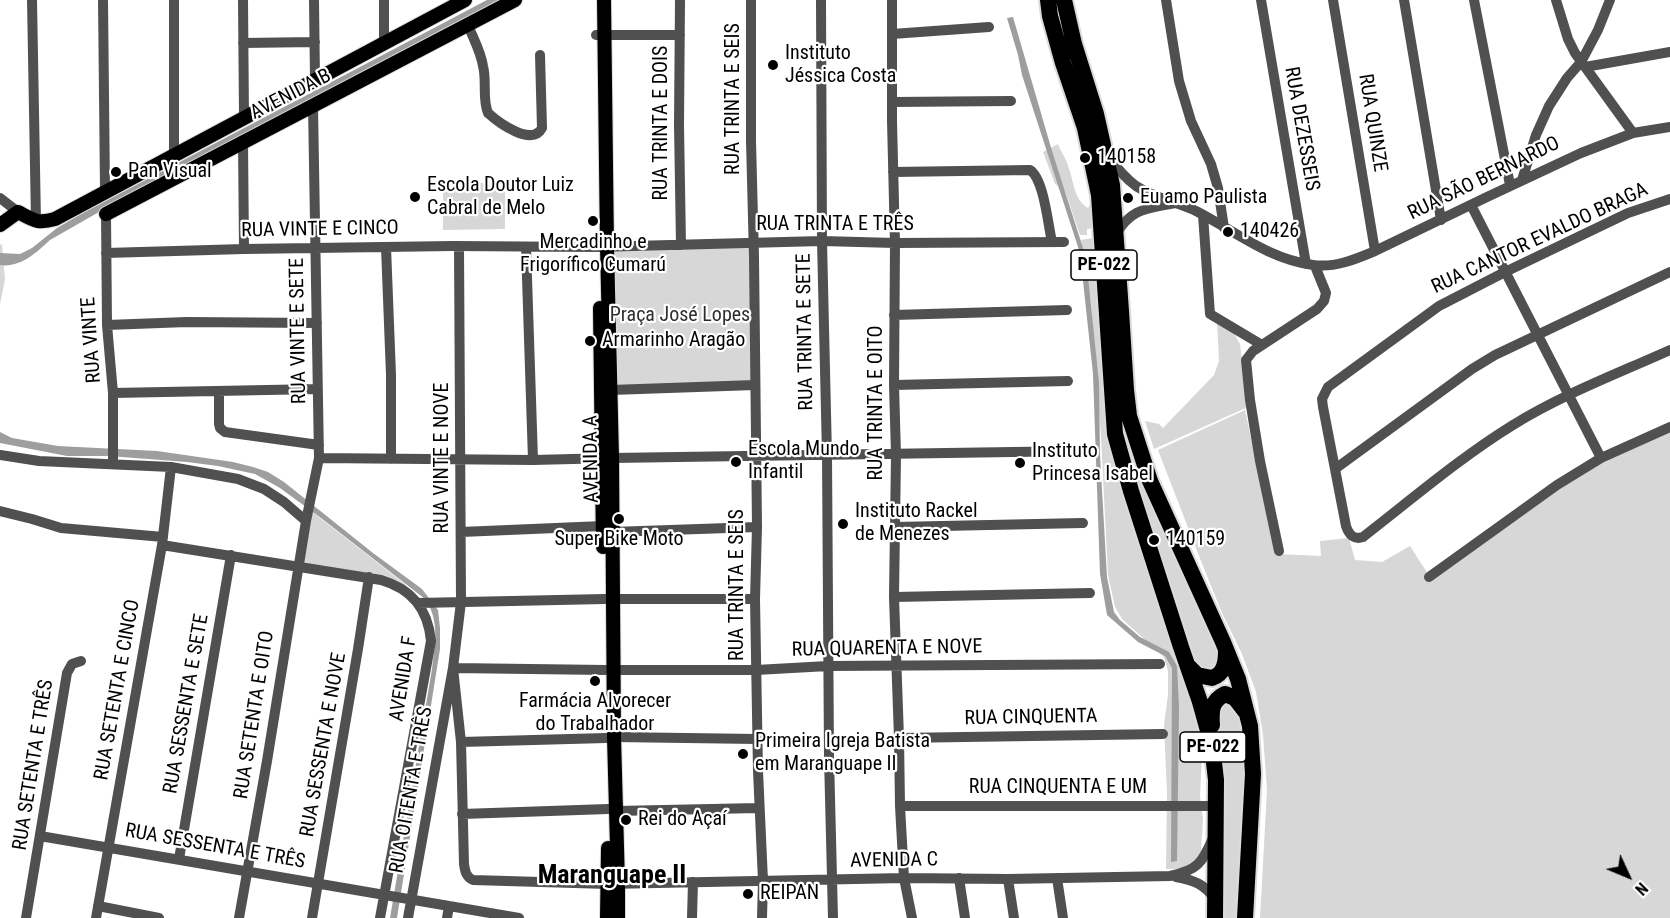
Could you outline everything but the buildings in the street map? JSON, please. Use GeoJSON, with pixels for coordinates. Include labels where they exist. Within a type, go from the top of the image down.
{"type":"FeatureCollection","features":[{"type":"Feature","properties":{"kind":"highway","name":"PE-022"},"geometry":{"type":"LineString","coordinates":[[1064,0],[1074,44],[1096,114],[1112,185],[1129,416],[1150,481],[1238,679],[1250,726],[1253,774],[1245,918]]}},
{"type":"Feature","properties":{"kind":"highway","name":"PE-022"},"geometry":{"type":"LineString","coordinates":[[1047,5],[1063,63],[1085,128],[1099,195],[1115,434],[1131,492],[1212,745],[1217,806],[1215,918]]}},
{"type":"Feature","properties":{"kind":"highway"},"geometry":{"type":"LineString","coordinates":[[1188,666],[1202,677],[1217,676],[1225,665],[1226,650]]}},
{"type":"Feature","properties":{"kind":"highway"},"geometry":{"type":"LineString","coordinates":[[1212,745],[1211,710],[1219,697],[1225,694],[1235,698],[1247,714]]}},
{"type":"Feature","properties":{"kind":"main road","name":"AVENIDA B"},"geometry":{"type":"LineString","coordinates":[[106,213],[515,0]]}},
{"type":"Feature","properties":{"kind":"main road","name":"AVENIDA A"},"geometry":{"type":"LineString","coordinates":[[596,0],[601,34]]}},
{"type":"Feature","properties":{"kind":"main road","name":"AVENIDA A"},"geometry":{"type":"LineString","coordinates":[[604,0],[601,34],[610,738],[613,883],[618,918]]}},
{"type":"Feature","properties":{"kind":"main road","name":"AVENIDA B"},"geometry":{"type":"LineString","coordinates":[[36,222],[55,219],[457,2]]}},
{"type":"Feature","properties":{"kind":"main road"},"geometry":{"type":"LineString","coordinates":[[105,191],[106,213]]}},
{"type":"Feature","properties":{"kind":"main road"},"geometry":{"type":"LineString","coordinates":[[0,225],[18,212],[36,222]]}},
{"type":"Feature","properties":{"kind":"main road","name":"AVENIDA A"},"geometry":{"type":"LineString","coordinates":[[603,247],[611,390],[607,458]]}},
{"type":"Feature","properties":{"kind":"main road","name":"AVENIDA A"},"geometry":{"type":"LineString","coordinates":[[607,918],[613,883]]}},
{"type":"Feature","properties":{"kind":"street"},"geometry":{"type":"LineString","coordinates":[[32,0],[36,222]]}},
{"type":"Feature","properties":{"kind":"street"},"geometry":{"type":"LineString","coordinates":[[103,0],[105,191]]}},
{"type":"Feature","properties":{"kind":"street"},"geometry":{"type":"LineString","coordinates":[[174,0],[174,155]]}},
{"type":"Feature","properties":{"kind":"street"},"geometry":{"type":"LineString","coordinates":[[243,0],[244,117]]}},
{"type":"Feature","properties":{"kind":"street"},"geometry":{"type":"LineString","coordinates":[[314,0],[315,79]]}},
{"type":"Feature","properties":{"kind":"street"},"geometry":{"type":"LineString","coordinates":[[384,0],[384,42]]}},
{"type":"Feature","properties":{"kind":"street","name":"RUA TRINTA E DOIS"},"geometry":{"type":"LineString","coordinates":[[680,0],[681,245]]}},
{"type":"Feature","properties":{"kind":"street","name":"RUA TRINTA E SEIS"},"geometry":{"type":"LineString","coordinates":[[751,0],[757,527],[755,599],[759,808],[764,881],[762,918]]}},
{"type":"Feature","properties":{"kind":"street","name":"RUA TRINTA E SETE"},"geometry":{"type":"LineString","coordinates":[[821,0],[822,242],[833,918]]}},
{"type":"Feature","properties":{"kind":"street","name":"RUA TRINTA E OITO"},"geometry":{"type":"LineString","coordinates":[[891,0],[895,243],[894,597],[904,878],[912,918]]}},
{"type":"Feature","properties":{"kind":"street"},"geometry":{"type":"LineString","coordinates":[[1166,0],[1179,81],[1191,121],[1211,164],[1218,188],[1224,228]]}},
{"type":"Feature","properties":{"kind":"street","name":"RUA DEZESSEIS"},"geometry":{"type":"LineString","coordinates":[[1261,0],[1311,265],[1326,293],[1324,302],[1317,309],[1262,345]]}},
{"type":"Feature","properties":{"kind":"street","name":"RUA QUINZE"},"geometry":{"type":"LineString","coordinates":[[1333,0],[1375,251]]}},
{"type":"Feature","properties":{"kind":"street"},"geometry":{"type":"LineString","coordinates":[[1404,0],[1441,220]]}},
{"type":"Feature","properties":{"kind":"street"},"geometry":{"type":"LineString","coordinates":[[1474,0],[1510,185]]}},
{"type":"Feature","properties":{"kind":"street"},"geometry":{"type":"LineString","coordinates":[[1556,0],[1568,39],[1583,64],[1633,133]]}},
{"type":"Feature","properties":{"kind":"street"},"geometry":{"type":"LineString","coordinates":[[1522,180],[1536,135],[1549,106],[1567,78],[1583,64],[1609,4]]}},
{"type":"Feature","properties":{"kind":"street"},"geometry":{"type":"LineString","coordinates":[[468,25],[483,64],[486,107],[493,117],[522,135],[538,134],[542,128],[540,55]]}},
{"type":"Feature","properties":{"kind":"street"},"geometry":{"type":"LineString","coordinates":[[892,34],[989,27]]}},
{"type":"Feature","properties":{"kind":"street"},"geometry":{"type":"LineString","coordinates":[[601,34],[680,35]]}},
{"type":"Feature","properties":{"kind":"street"},"geometry":{"type":"LineString","coordinates":[[243,43],[315,42]]}},
{"type":"Feature","properties":{"kind":"street"},"geometry":{"type":"LineString","coordinates":[[1583,64],[1670,52]]}},
{"type":"Feature","properties":{"kind":"street"},"geometry":{"type":"LineString","coordinates":[[892,102],[1011,101]]}},
{"type":"Feature","properties":{"kind":"street","name":"RUA VINTE E SETE"},"geometry":{"type":"LineString","coordinates":[[306,519],[319,458],[313,106]]}},
{"type":"Feature","properties":{"kind":"street","name":"RUA SÃO BERNARDO"},"geometry":{"type":"LineString","coordinates":[[1311,265],[1341,263],[1375,251],[1581,153],[1633,133],[1670,127]]}},
{"type":"Feature","properties":{"kind":"street"},"geometry":{"type":"LineString","coordinates":[[243,142],[244,249]]}},
{"type":"Feature","properties":{"kind":"street"},"geometry":{"type":"LineString","coordinates":[[1104,150],[1115,166],[1138,187],[1203,215],[1273,255],[1311,265]]}},
{"type":"Feature","properties":{"kind":"street"},"geometry":{"type":"LineString","coordinates":[[893,172],[1026,169],[1035,173],[1038,178],[1052,242]]}},
{"type":"Feature","properties":{"kind":"street"},"geometry":{"type":"LineString","coordinates":[[0,198],[18,212]]}},
{"type":"Feature","properties":{"kind":"street","name":"RUA CANTOR EVALDO BRAGA"},"geometry":{"type":"LineString","coordinates":[[1335,469],[1323,407],[1324,394],[1328,387],[1439,306],[1628,213],[1670,199]]}},
{"type":"Feature","properties":{"kind":"street"},"geometry":{"type":"LineString","coordinates":[[1116,234],[1129,217],[1138,211],[1175,203]]}},
{"type":"Feature","properties":{"kind":"street"},"geometry":{"type":"LineString","coordinates":[[1471,205],[1601,458]]}},
{"type":"Feature","properties":{"kind":"street","name":"RUA VINTE"},"geometry":{"type":"LineString","coordinates":[[106,213],[107,325],[113,393],[114,463]]}},
{"type":"Feature","properties":{"kind":"street"},"geometry":{"type":"LineString","coordinates":[[1203,215],[1210,314],[1262,345],[1249,356],[1245,365],[1260,461],[1279,551]]}},
{"type":"Feature","properties":{"kind":"street","name":"RUA TRINTA E TRÊS"},"geometry":{"type":"LineString","coordinates":[[603,247],[822,242],[1064,242]]}},
{"type":"Feature","properties":{"kind":"street","name":"RUA VINTE E CINCO"},"geometry":{"type":"LineString","coordinates":[[106,253],[459,246],[603,247]]}},
{"type":"Feature","properties":{"kind":"street","name":"RUA VINTE E NOVE"},"geometry":{"type":"LineString","coordinates":[[453,668],[461,602],[459,246]]}},
{"type":"Feature","properties":{"kind":"street"},"geometry":{"type":"LineString","coordinates":[[386,247],[391,375],[391,459]]}},
{"type":"Feature","properties":{"kind":"street"},"geometry":{"type":"LineString","coordinates":[[526,247],[533,460]]}},
{"type":"Feature","properties":{"kind":"street"},"geometry":{"type":"LineString","coordinates":[[1670,272],[1495,355],[1472,369],[1335,469],[1348,533],[1358,539],[1363,537],[1514,424],[1569,395],[1670,350]]}},
{"type":"Feature","properties":{"kind":"street"},"geometry":{"type":"LineString","coordinates":[[894,315],[1067,310]]}},
{"type":"Feature","properties":{"kind":"street"},"geometry":{"type":"LineString","coordinates":[[107,325],[188,322],[317,323]]}},
{"type":"Feature","properties":{"kind":"street"},"geometry":{"type":"LineString","coordinates":[[894,385],[1068,381]]}},
{"type":"Feature","properties":{"kind":"street"},"geometry":{"type":"LineString","coordinates":[[611,390],[755,385]]}},
{"type":"Feature","properties":{"kind":"street"},"geometry":{"type":"LineString","coordinates":[[113,393],[318,389]]}},
{"type":"Feature","properties":{"kind":"street"},"geometry":{"type":"LineString","coordinates":[[219,391],[219,424],[225,432],[319,445]]}},
{"type":"Feature","properties":{"kind":"street"},"geometry":{"type":"LineString","coordinates":[[1429,577],[1557,485],[1601,458],[1670,428]]}},
{"type":"Feature","properties":{"kind":"street"},"geometry":{"type":"LineString","coordinates":[[319,458],[533,460],[1080,451]]}},
{"type":"Feature","properties":{"kind":"street"},"geometry":{"type":"LineString","coordinates":[[0,455],[39,461],[171,467],[238,479],[253,484],[279,499],[306,519]]}},
{"type":"Feature","properties":{"kind":"street","name":"RUA SETENTA E CINCO"},"geometry":{"type":"LineString","coordinates":[[96,918],[162,541],[171,467]]}},
{"type":"Feature","properties":{"kind":"street","name":"AVENIDA F"},"geometry":{"type":"LineString","coordinates":[[0,511],[61,528],[162,541],[298,567],[369,577],[394,585],[421,603],[430,627],[431,641],[380,918]]}},
{"type":"Feature","properties":{"kind":"street","name":"RUA SETENTA E OITO"},"geometry":{"type":"LineString","coordinates":[[239,918],[306,519]]}},
{"type":"Feature","properties":{"kind":"street"},"geometry":{"type":"LineString","coordinates":[[895,527],[1083,523]]}},
{"type":"Feature","properties":{"kind":"street"},"geometry":{"type":"LineString","coordinates":[[461,532],[757,527]]}},
{"type":"Feature","properties":{"kind":"street","name":"RUA SESSENTA E SETE"},"geometry":{"type":"LineString","coordinates":[[179,859],[231,555]]}},
{"type":"Feature","properties":{"kind":"street","name":"RUA SESSENTA E NOVE"},"geometry":{"type":"LineString","coordinates":[[312,918],[369,577]]}},
{"type":"Feature","properties":{"kind":"street"},"geometry":{"type":"LineString","coordinates":[[894,597],[1090,593]]}},
{"type":"Feature","properties":{"kind":"street"},"geometry":{"type":"LineString","coordinates":[[421,603],[755,599]]}},
{"type":"Feature","properties":{"kind":"street","name":"RUA SETENTA E TRÊS"},"geometry":{"type":"LineString","coordinates":[[26,918],[67,673],[72,664],[81,661]]}},
{"type":"Feature","properties":{"kind":"street","name":"RUA QUARENTA E NOVE"},"geometry":{"type":"LineString","coordinates":[[453,668],[610,670],[1161,664]]}},
{"type":"Feature","properties":{"kind":"street"},"geometry":{"type":"LineString","coordinates":[[453,668],[461,742],[462,814],[759,808]]}},
{"type":"Feature","properties":{"kind":"street","name":"RUA OITENTA E TRÊS"},"geometry":{"type":"LineString","coordinates":[[408,918],[408,899],[453,668]]}},
{"type":"Feature","properties":{"kind":"street","name":"RUA CINQUENTA"},"geometry":{"type":"LineString","coordinates":[[899,738],[1163,734]]}},
{"type":"Feature","properties":{"kind":"street"},"geometry":{"type":"LineString","coordinates":[[461,742],[610,738],[757,739]]}},
{"type":"Feature","properties":{"kind":"street","name":"RUA CINQUENTA E UM"},"geometry":{"type":"LineString","coordinates":[[900,806],[1217,806]]}},
{"type":"Feature","properties":{"kind":"street","name":"AVENIDA C"},"geometry":{"type":"LineString","coordinates":[[462,814],[466,873],[470,879],[477,880],[613,883],[1170,876]]}},
{"type":"Feature","properties":{"kind":"street"},"geometry":{"type":"LineString","coordinates":[[1170,876],[1186,873],[1194,868],[1207,852],[1215,832]]}},
{"type":"Feature","properties":{"kind":"street","name":"RUA SESSENTA E TRÊS"},"geometry":{"type":"LineString","coordinates":[[40,836],[519,918]]}},
{"type":"Feature","properties":{"kind":"street"},"geometry":{"type":"LineString","coordinates":[[1170,876],[1194,880],[1209,890],[1215,898]]}},
{"type":"Feature","properties":{"kind":"street"},"geometry":{"type":"LineString","coordinates":[[959,878],[965,918]]}},
{"type":"Feature","properties":{"kind":"street"},"geometry":{"type":"LineString","coordinates":[[1057,878],[1063,918]]}},
{"type":"Feature","properties":{"kind":"street"},"geometry":{"type":"LineString","coordinates":[[1008,879],[1014,918]]}},
{"type":"Feature","properties":{"kind":"street"},"geometry":{"type":"LineString","coordinates":[[692,918],[693,882]]}},
{"type":"Feature","properties":{"kind":"street"},"geometry":{"type":"LineString","coordinates":[[98,906],[159,918]]}},
{"type":"Feature","properties":{"kind":"street"},"geometry":{"type":"LineString","coordinates":[[447,918],[449,906]]}},
{"type":"Feature","properties":{"kind":"green space"},"geometry":{"type":"Polygon","coordinates":[[[1058,144],[1079,200],[1088,208],[1092,201],[1093,228],[1087,229],[1087,235],[1080,235],[1065,191],[1055,184],[1043,152],[1058,144]]]}},
{"type":"Feature","properties":{"kind":"green space"},"geometry":{"type":"Polygon","coordinates":[[[443,183],[505,183],[505,229],[443,230],[443,183]]]}},
{"type":"Feature","properties":{"kind":"green space"},"geometry":{"type":"Polygon","coordinates":[[[1098,237],[1112,433],[1197,719],[1202,757],[1201,851],[1193,864],[1179,869],[1166,869],[1167,793],[1164,725],[1168,671],[1164,657],[1122,619],[1115,607],[1108,575],[1091,303],[1081,240],[1098,237]]]}},
{"type":"Feature","properties":{"kind":"green space","name":"Praça José Lopes"},"geometry":{"type":"Polygon","coordinates":[[[752,243],[754,386],[609,388],[607,247],[752,243]]]}},
{"type":"Feature","properties":{"kind":"green space"},"geometry":{"type":"Polygon","coordinates":[[[2,244],[5,280],[0,304],[0,245],[2,244]]]}},
{"type":"Feature","properties":{"kind":"green space"},"geometry":{"type":"Polygon","coordinates":[[[1217,321],[1233,331],[1240,344],[1248,407],[1154,449],[1145,421],[1159,424],[1163,428],[1214,375],[1219,361],[1217,321]]]}},
{"type":"Feature","properties":{"kind":"green space"},"geometry":{"type":"Polygon","coordinates":[[[1245,410],[1276,554],[1321,556],[1320,541],[1349,538],[1355,560],[1382,562],[1410,546],[1428,574],[1553,486],[1670,429],[1670,918],[1260,918],[1267,790],[1263,735],[1256,692],[1242,654],[1222,613],[1158,450],[1245,410]]]}},
{"type":"Feature","properties":{"kind":"green space"},"geometry":{"type":"Polygon","coordinates":[[[1127,424],[1224,660],[1205,676],[1183,647],[1130,451],[1127,424]]]}},
{"type":"Feature","properties":{"kind":"green space"},"geometry":{"type":"Polygon","coordinates":[[[311,511],[406,585],[301,564],[311,511]]]}},
{"type":"Feature","properties":{"kind":"green space"},"geometry":{"type":"Polygon","coordinates":[[[1224,696],[1245,715],[1245,918],[1215,918],[1214,715],[1224,696]]]}},
{"type":"Feature","properties":{"kind":"shaded area"},"geometry":{"type":"Polygon","coordinates":[[[487,0],[500,0],[127,196],[50,240],[21,262],[0,265],[0,253],[20,254],[32,248],[57,228],[81,214],[487,0]]]}},
{"type":"Feature","properties":{"kind":"shaded area"},"geometry":{"type":"Polygon","coordinates":[[[1013,17],[1083,248],[1088,276],[1099,383],[1100,455],[1107,577],[1114,612],[1140,637],[1169,652],[1177,666],[1179,707],[1177,861],[1171,862],[1172,668],[1165,656],[1138,642],[1107,615],[1100,574],[1093,374],[1080,253],[1022,75],[1007,18],[1013,17]]]}},
{"type":"Feature","properties":{"kind":"shaded area"},"geometry":{"type":"Polygon","coordinates":[[[0,432],[12,438],[58,446],[157,451],[233,462],[268,472],[422,589],[438,610],[440,649],[397,918],[390,918],[434,650],[435,624],[425,599],[321,518],[280,488],[255,474],[187,462],[109,456],[67,456],[0,443],[0,432]]]}},
{"type":"Feature","properties":{"kind":"place","name":"Instituto Jéssica Costa"},"geometry":{"type":"Point","coordinates":[773,65]}},
{"type":"Feature","properties":{"kind":"place","name":"140158"},"geometry":{"type":"Point","coordinates":[1085,158]}},
{"type":"Feature","properties":{"kind":"place","name":"Pan Visual"},"geometry":{"type":"Point","coordinates":[116,172]}},
{"type":"Feature","properties":{"kind":"place","name":"Escola Doutor Luiz Cabral de Melo"},"geometry":{"type":"Point","coordinates":[415,197]}},
{"type":"Feature","properties":{"kind":"place","name":"Eu amo Paulista"},"geometry":{"type":"Point","coordinates":[1128,198]}},
{"type":"Feature","properties":{"kind":"place","name":"Mercadinho e Frigorífico Cumarú"},"geometry":{"type":"Point","coordinates":[593,221]}},
{"type":"Feature","properties":{"kind":"place","name":"140426"},"geometry":{"type":"Point","coordinates":[1228,232]}},
{"type":"Feature","properties":{"kind":"place","name":"Armarinho Aragão"},"geometry":{"type":"Point","coordinates":[590,341]}},
{"type":"Feature","properties":{"kind":"place","name":"Escola Mundo Infantil"},"geometry":{"type":"Point","coordinates":[736,462]}},
{"type":"Feature","properties":{"kind":"place","name":"Instituto Princesa Isabel"},"geometry":{"type":"Point","coordinates":[1020,463]}},
{"type":"Feature","properties":{"kind":"place","name":"Super Bike Moto"},"geometry":{"type":"Point","coordinates":[619,519]}},
{"type":"Feature","properties":{"kind":"place","name":"Instituto Rackel de Menezes"},"geometry":{"type":"Point","coordinates":[843,524]}},
{"type":"Feature","properties":{"kind":"place","name":"140159"},"geometry":{"type":"Point","coordinates":[1154,540]}},
{"type":"Feature","properties":{"kind":"place","name":"Farmácia Alvorecer do Trabalhador"},"geometry":{"type":"Point","coordinates":[595,681]}},
{"type":"Feature","properties":{"kind":"place","name":"Primeira Igreja Batista em Maranguape II"},"geometry":{"type":"Point","coordinates":[743,754]}},
{"type":"Feature","properties":{"kind":"place","name":"Rei do Açaí"},"geometry":{"type":"Point","coordinates":[626,820]}},
{"type":"Feature","properties":{"kind":"place","name":"REIPAN"},"geometry":{"type":"Point","coordinates":[748,894]}},
{"type":"Feature","properties":{"kind":"district","name":"Maranguape II"},"geometry":{"type":"Point","coordinates":[612,876]}}]}
